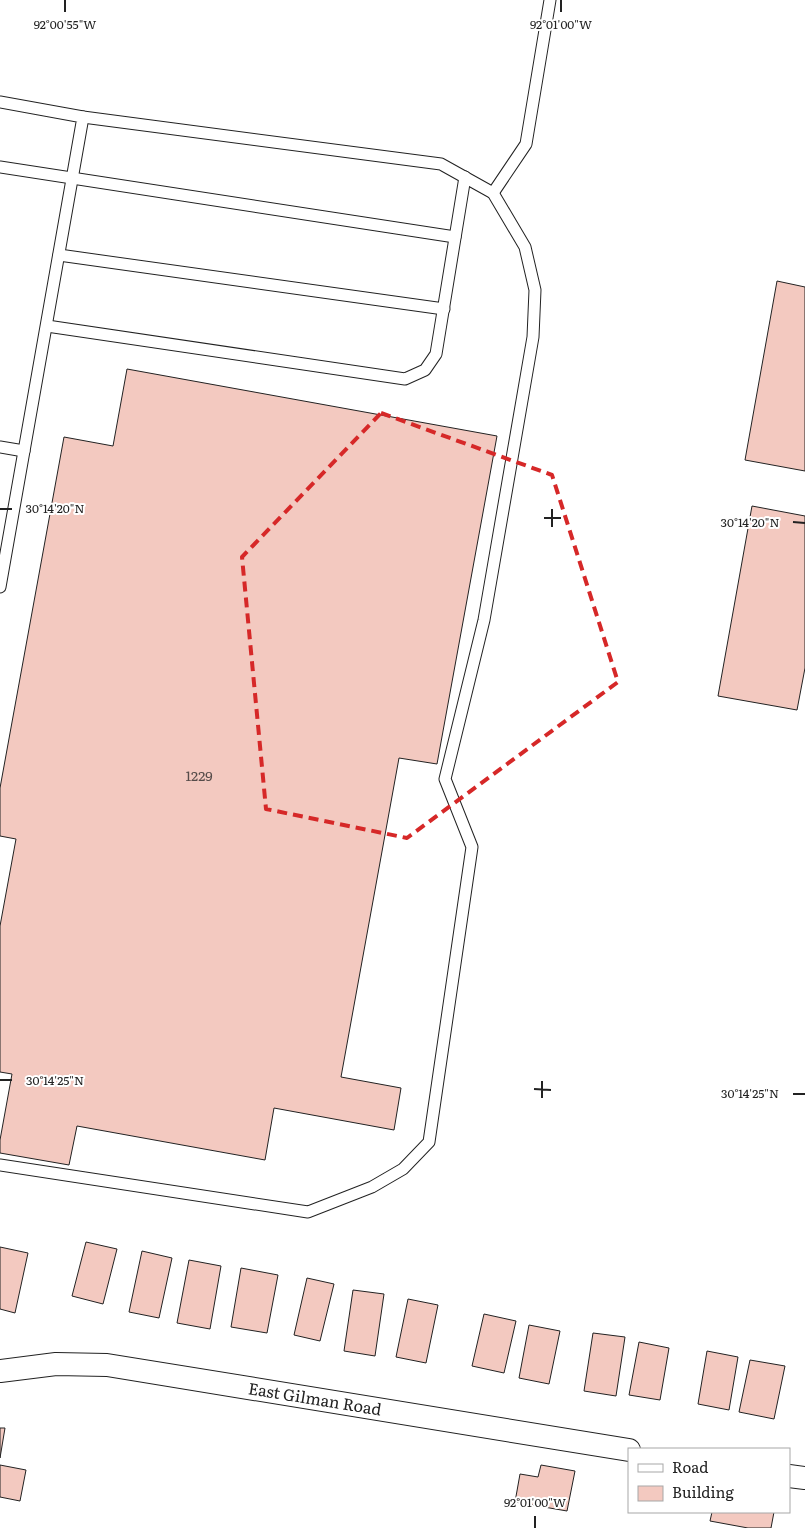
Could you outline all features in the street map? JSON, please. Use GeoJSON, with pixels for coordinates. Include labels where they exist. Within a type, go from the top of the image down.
{"type":"FeatureCollection","features":[{"type":"Feature","properties":{"kind":"street","name":"East Gilman Road"},"geometry":{"type":"LineString","coordinates":[[0,1371],[73,1363],[107,1365],[628,1450]]}},
{"type":"Feature","properties":{"kind":"street"},"geometry":{"type":"LineString","coordinates":[[790,1476],[805,1478]]}},
{"type":"Feature","properties":{"kind":"lane"},"geometry":{"type":"LineString","coordinates":[[493,193],[526,144],[550,0]]}},
{"type":"Feature","properties":{"kind":"lane"},"geometry":{"type":"LineString","coordinates":[[0,102],[83,117],[441,164],[493,193],[525,246],[535,290],[533,337],[484,620],[445,779],[472,847],[429,1142],[403,1169],[372,1187],[308,1212],[0,1165]]}},
{"type":"Feature","properties":{"kind":"lane"},"geometry":{"type":"LineString","coordinates":[[0,586],[83,117]]}},
{"type":"Feature","properties":{"kind":"lane"},"geometry":{"type":"LineString","coordinates":[[0,167],[455,237]]}},
{"type":"Feature","properties":{"kind":"lane"},"geometry":{"type":"LineString","coordinates":[[47,326],[406,379],[425,370],[436,354],[465,177]]}},
{"type":"Feature","properties":{"kind":"lane"},"geometry":{"type":"LineString","coordinates":[[58,255],[444,309]]}},
{"type":"Feature","properties":{"kind":"lane"},"geometry":{"type":"LineString","coordinates":[[0,447],[24,451]]}},
{"type":"Feature","properties":{"kind":"highlighted area"},"geometry":{"type":"Polygon","coordinates":[[[381,413],[552,475],[618,682],[407,838],[266,809],[242,557],[381,413]]]}},
{"type":"Feature","properties":{"kind":"building"},"geometry":{"type":"Polygon","coordinates":[[[777,281],[805,287],[805,471],[745,460],[777,281]]]}},
{"type":"Feature","properties":{"kind":"building"},"geometry":{"type":"Polygon","coordinates":[[[127,369],[497,436],[437,764],[399,758],[341,1077],[401,1088],[394,1130],[274,1108],[265,1160],[77,1126],[69,1165],[0,1153],[0,1140],[12,1074],[0,1072],[0,926],[16,839],[0,836],[0,788],[64,437],[113,446],[127,369]]]}},
{"type":"Feature","properties":{"kind":"building"},"geometry":{"type":"Polygon","coordinates":[[[752,506],[805,516],[805,668],[797,710],[718,696],[752,506]]]}},
{"type":"Feature","properties":{"kind":"building"},"geometry":{"type":"Polygon","coordinates":[[[86,1242],[117,1249],[103,1304],[72,1296],[86,1242]]]}},
{"type":"Feature","properties":{"kind":"building"},"geometry":{"type":"Polygon","coordinates":[[[0,1247],[28,1253],[15,1313],[0,1309],[0,1247]]]}},
{"type":"Feature","properties":{"kind":"building"},"geometry":{"type":"Polygon","coordinates":[[[142,1251],[172,1258],[159,1318],[129,1312],[142,1251]]]}},
{"type":"Feature","properties":{"kind":"building"},"geometry":{"type":"Polygon","coordinates":[[[189,1260],[221,1266],[210,1329],[177,1323],[189,1260]]]}},
{"type":"Feature","properties":{"kind":"building"},"geometry":{"type":"Polygon","coordinates":[[[241,1268],[278,1275],[267,1333],[231,1327],[241,1268]]]}},
{"type":"Feature","properties":{"kind":"building"},"geometry":{"type":"Polygon","coordinates":[[[307,1278],[334,1284],[320,1341],[294,1335],[307,1278]]]}},
{"type":"Feature","properties":{"kind":"building"},"geometry":{"type":"Polygon","coordinates":[[[353,1290],[384,1294],[375,1356],[344,1351],[353,1290]]]}},
{"type":"Feature","properties":{"kind":"building"},"geometry":{"type":"Polygon","coordinates":[[[408,1299],[438,1305],[426,1363],[396,1357],[408,1299]]]}},
{"type":"Feature","properties":{"kind":"building"},"geometry":{"type":"Polygon","coordinates":[[[484,1314],[516,1321],[504,1373],[472,1366],[484,1314]]]}},
{"type":"Feature","properties":{"kind":"building"},"geometry":{"type":"Polygon","coordinates":[[[529,1325],[560,1331],[549,1384],[519,1378],[529,1325]]]}},
{"type":"Feature","properties":{"kind":"building"},"geometry":{"type":"Polygon","coordinates":[[[593,1333],[625,1337],[616,1396],[584,1391],[593,1333]]]}},
{"type":"Feature","properties":{"kind":"building"},"geometry":{"type":"Polygon","coordinates":[[[639,1342],[669,1348],[660,1400],[629,1395],[639,1342]]]}},
{"type":"Feature","properties":{"kind":"building"},"geometry":{"type":"Polygon","coordinates":[[[707,1351],[738,1357],[729,1410],[698,1404],[707,1351]]]}},
{"type":"Feature","properties":{"kind":"building"},"geometry":{"type":"Polygon","coordinates":[[[750,1360],[785,1366],[774,1419],[739,1412],[750,1360]]]}},
{"type":"Feature","properties":{"kind":"building"},"geometry":{"type":"Polygon","coordinates":[[[0,1428],[5,1428],[0,1458],[0,1428]]]}},
{"type":"Feature","properties":{"kind":"building"},"geometry":{"type":"Polygon","coordinates":[[[0,1465],[26,1470],[20,1501],[0,1497],[0,1465]]]}},
{"type":"Feature","properties":{"kind":"building"},"geometry":{"type":"Polygon","coordinates":[[[541,1465],[575,1471],[567,1511],[515,1502],[520,1474],[538,1477],[541,1465]]]}},
{"type":"Feature","properties":{"kind":"building"},"geometry":{"type":"Polygon","coordinates":[[[712,1513],[774,1513],[771,1528],[748,1528],[710,1521],[712,1513]]]}}]}
